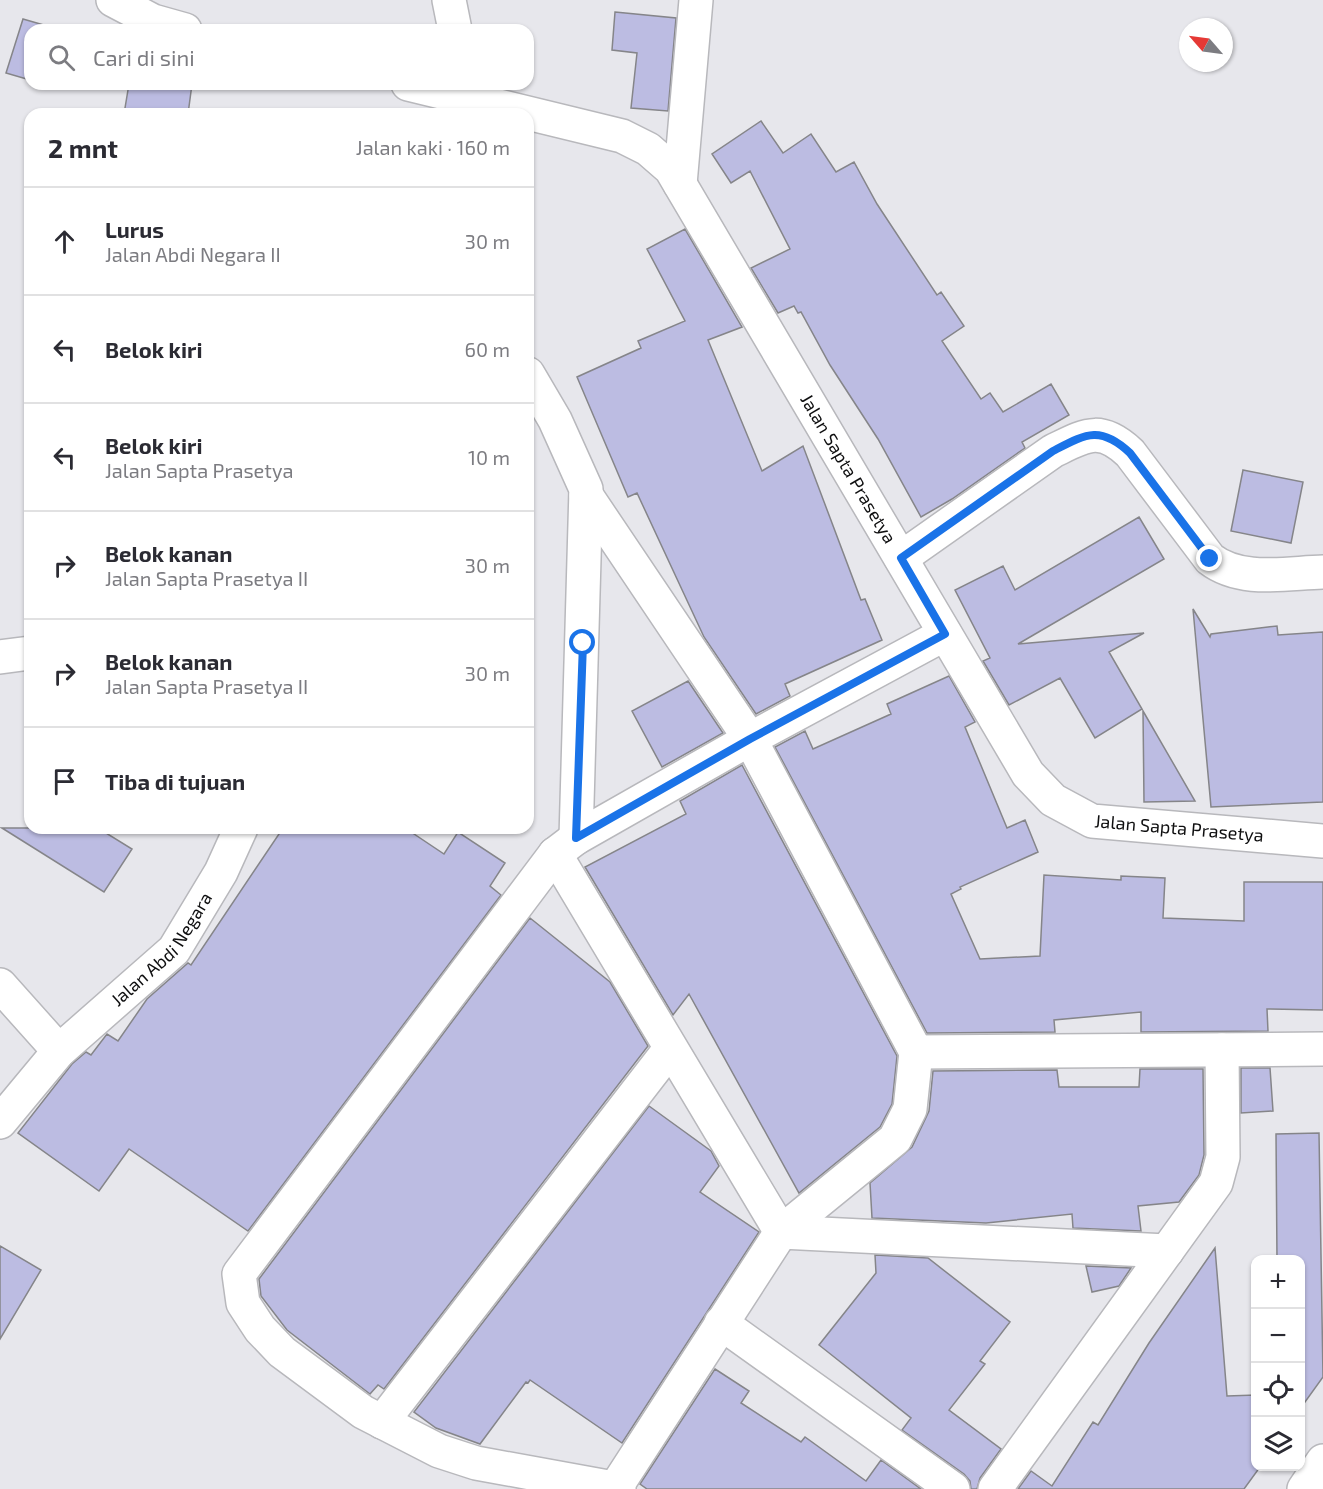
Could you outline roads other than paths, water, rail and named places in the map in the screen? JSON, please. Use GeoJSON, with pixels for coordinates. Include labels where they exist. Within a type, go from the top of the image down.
{"type":"FeatureCollection","features":[{"type":"Feature","properties":{"kind":"street"},"geometry":{"type":"LineString","coordinates":[[113,0],[153,21],[164,24]]}},
{"type":"Feature","properties":{"kind":"street"},"geometry":{"type":"LineString","coordinates":[[449,0],[454,24]]}},
{"type":"Feature","properties":{"kind":"street"},"geometry":{"type":"LineString","coordinates":[[680,184],[696,0]]}},
{"type":"Feature","properties":{"kind":"street","name":"Jalan Sapta Prasetya"},"geometry":{"type":"LineString","coordinates":[[424,90],[442,97],[493,108]]}},
{"type":"Feature","properties":{"kind":"street","name":"Jalan Sapta Prasetya"},"geometry":{"type":"LineString","coordinates":[[534,117],[622,136],[660,158],[671,169],[1028,774],[1053,800],[1092,821],[1323,841]]}},
{"type":"Feature","properties":{"kind":"street"},"geometry":{"type":"LineString","coordinates":[[534,384],[555,420],[586,489],[565,846],[670,1049],[781,1232]]}},
{"type":"Feature","properties":{"kind":"street"},"geometry":{"type":"LineString","coordinates":[[901,558],[1053,451],[1080,437],[1099,434],[1115,439],[1130,453],[1210,559],[1221,568],[1250,574],[1323,572]]}},
{"type":"Feature","properties":{"kind":"street"},"geometry":{"type":"LineString","coordinates":[[586,495],[750,739],[916,1052],[910,1109],[896,1139],[781,1232],[617,1488],[476,1463],[439,1451],[363,1412],[282,1352],[260,1329],[243,1303],[240,1274],[565,846],[750,739],[945,634]]}},
{"type":"Feature","properties":{"kind":"street"},"geometry":{"type":"LineString","coordinates":[[0,657],[24,654]]}},
{"type":"Feature","properties":{"kind":"street","name":"Jalan Abdi Negara"},"geometry":{"type":"LineString","coordinates":[[0,1122],[59,1051],[174,950],[221,872],[238,834]]}},
{"type":"Feature","properties":{"kind":"street"},"geometry":{"type":"LineString","coordinates":[[0,985],[59,1051]]}},
{"type":"Feature","properties":{"kind":"street"},"geometry":{"type":"LineString","coordinates":[[382,1422],[670,1049]]}},
{"type":"Feature","properties":{"kind":"street"},"geometry":{"type":"LineString","coordinates":[[916,1052],[1323,1049]]}},
{"type":"Feature","properties":{"kind":"street"},"geometry":{"type":"LineString","coordinates":[[995,1489],[1216,1183],[1223,1157],[1222,1050]]}},
{"type":"Feature","properties":{"kind":"street"},"geometry":{"type":"LineString","coordinates":[[781,1232],[1167,1251]]}},
{"type":"Feature","properties":{"kind":"street"},"geometry":{"type":"LineString","coordinates":[[722,1323],[953,1489]]}},
{"type":"Feature","properties":{"kind":"street"},"geometry":{"type":"LineString","coordinates":[[1304,1489],[1323,1461]]}}]}
